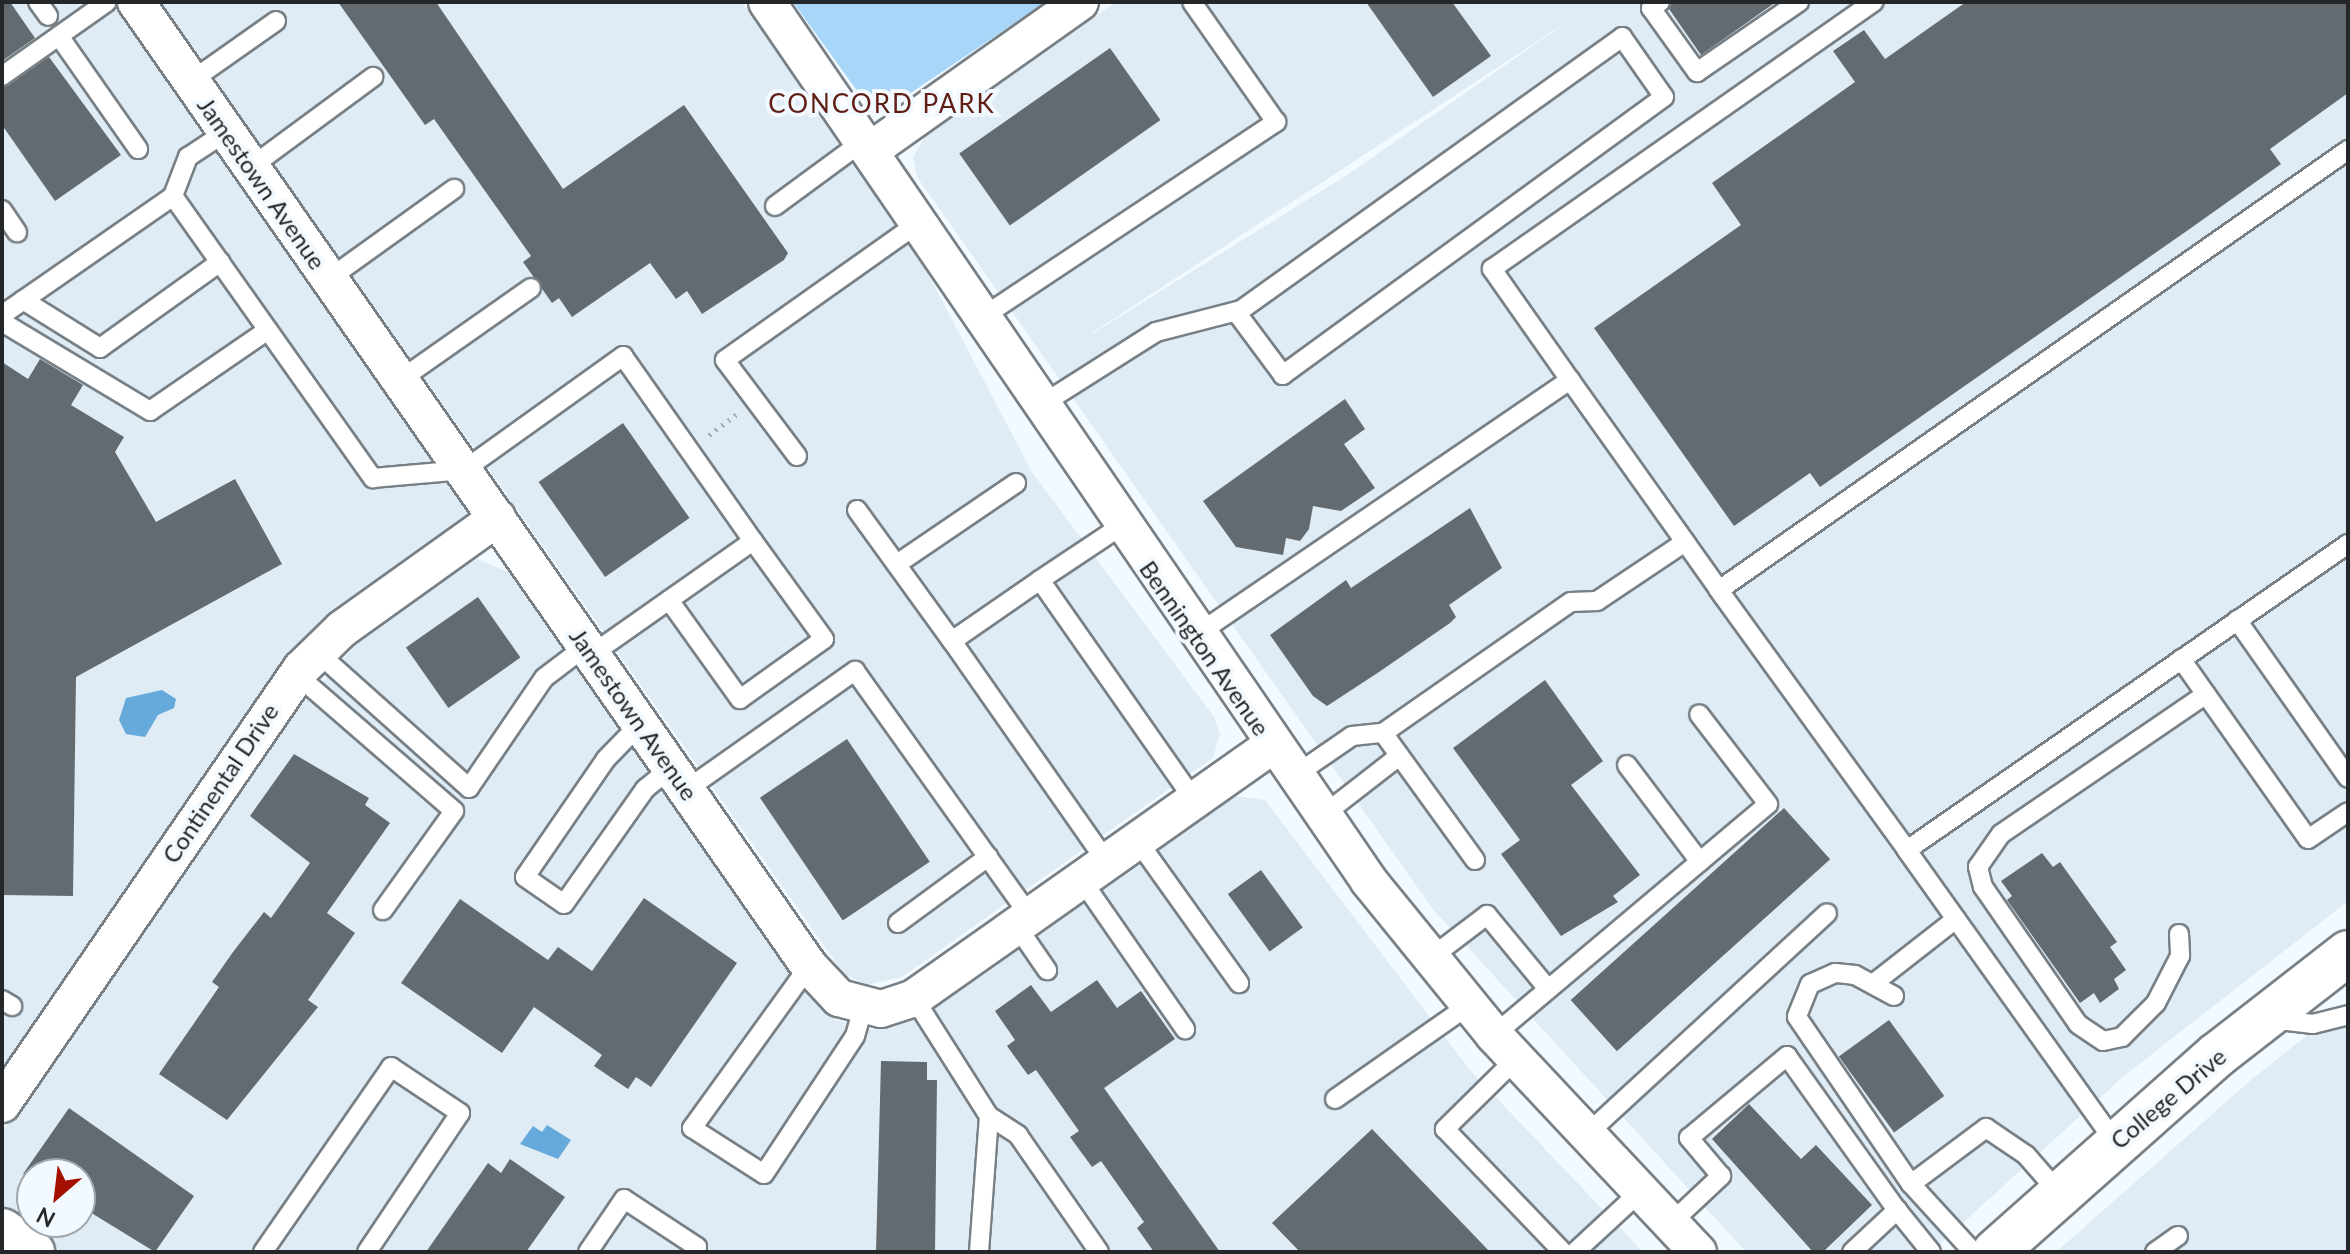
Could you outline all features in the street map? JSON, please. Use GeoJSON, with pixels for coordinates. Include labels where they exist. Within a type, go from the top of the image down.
{"type":"FeatureCollection","features":[{"type":"Feature","properties":{"kind":"street","name":"Jamestown Avenue"},"geometry":{"type":"LineString","coordinates":[[136,2],[809,966],[839,998],[863,1008]]}},
{"type":"Feature","properties":{"kind":"street","name":"Bennington Avenue"},"geometry":{"type":"LineString","coordinates":[[767,2],[868,145],[1121,526],[1322,816],[1468,1006],[1641,1191],[1678,1240]]}},
{"type":"Feature","properties":{"kind":"street"},"geometry":{"type":"LineString","coordinates":[[868,145],[1080,2]]}},
{"type":"Feature","properties":{"kind":"street","name":"Continental Drive"},"geometry":{"type":"LineString","coordinates":[[2,1104],[307,663],[497,518]]}},
{"type":"Feature","properties":{"kind":"street"},"geometry":{"type":"LineString","coordinates":[[863,1008],[914,998],[1272,745]]}},
{"type":"Feature","properties":{"kind":"street","name":"College Drive"},"geometry":{"type":"LineString","coordinates":[[1995,1252],[2115,1142],[2348,953]]}},
{"type":"Feature","properties":{"kind":"street"},"geometry":{"type":"LineString","coordinates":[[2,1231],[32,1252]]}},
{"type":"Feature","properties":{"kind":"lane"},"geometry":{"type":"LineString","coordinates":[[2,76],[107,2]]}},
{"type":"Feature","properties":{"kind":"lane"},"geometry":{"type":"LineString","coordinates":[[984,316],[1276,122],[1192,2]]}},
{"type":"Feature","properties":{"kind":"lane"},"geometry":{"type":"LineString","coordinates":[[1660,2],[1651,8],[1697,72],[1799,2]]}},
{"type":"Feature","properties":{"kind":"lane"},"geometry":{"type":"LineString","coordinates":[[1874,2],[1492,269],[2115,1142]]}},
{"type":"Feature","properties":{"kind":"lane"},"geometry":{"type":"LineString","coordinates":[[191,81],[276,21]]}},
{"type":"Feature","properties":{"kind":"lane"},"geometry":{"type":"LineString","coordinates":[[59,36],[138,149]]}},
{"type":"Feature","properties":{"kind":"lane"},"geometry":{"type":"LineString","coordinates":[[1041,405],[1156,332],[1236,312],[1622,37],[1664,97],[1283,375],[1236,312]]}},
{"type":"Feature","properties":{"kind":"lane"},"geometry":{"type":"LineString","coordinates":[[251,167],[373,77]]}},
{"type":"Feature","properties":{"kind":"lane"},"geometry":{"type":"LineString","coordinates":[[2,315],[173,196],[188,157],[226,132]]}},
{"type":"Feature","properties":{"kind":"lane"},"geometry":{"type":"LineString","coordinates":[[775,206],[868,145]]}},
{"type":"Feature","properties":{"kind":"lane"},"geometry":{"type":"LineString","coordinates":[[1719,590],[2348,150]]}},
{"type":"Feature","properties":{"kind":"lane"},"geometry":{"type":"LineString","coordinates":[[330,278],[454,189]]}},
{"type":"Feature","properties":{"kind":"lane"},"geometry":{"type":"LineString","coordinates":[[173,196],[373,478],[464,470],[623,356],[824,639],[740,699],[669,600]]}},
{"type":"Feature","properties":{"kind":"lane"},"geometry":{"type":"LineString","coordinates":[[2,210],[17,232]]}},
{"type":"Feature","properties":{"kind":"lane"},"geometry":{"type":"LineString","coordinates":[[797,456],[725,360],[920,222]]}},
{"type":"Feature","properties":{"kind":"lane"},"geometry":{"type":"LineString","coordinates":[[23,300],[100,348],[220,262]]}},
{"type":"Feature","properties":{"kind":"lane"},"geometry":{"type":"LineString","coordinates":[[400,380],[531,288]]}},
{"type":"Feature","properties":{"kind":"lane"},"geometry":{"type":"LineString","coordinates":[[2,322],[150,411],[268,330]]}},
{"type":"Feature","properties":{"kind":"lane"},"geometry":{"type":"LineString","coordinates":[[1196,635],[1570,380]]}},
{"type":"Feature","properties":{"kind":"lane"},"geometry":{"type":"LineString","coordinates":[[897,564],[1016,483]]}},
{"type":"Feature","properties":{"kind":"lane"},"geometry":{"type":"LineString","coordinates":[[857,510],[952,641],[1094,870],[1185,1029]]}},
{"type":"Feature","properties":{"kind":"lane"},"geometry":{"type":"LineString","coordinates":[[952,641],[1121,526]]}},
{"type":"Feature","properties":{"kind":"lane"},"geometry":{"type":"LineString","coordinates":[[307,663],[469,788],[544,678],[669,600],[753,541]]}},
{"type":"Feature","properties":{"kind":"lane"},"geometry":{"type":"LineString","coordinates":[[1294,776],[1352,736],[1383,733],[1571,602],[1597,601],[1685,542]]}},
{"type":"Feature","properties":{"kind":"lane"},"geometry":{"type":"LineString","coordinates":[[1907,850],[2348,544]]}},
{"type":"Feature","properties":{"kind":"lane"},"geometry":{"type":"LineString","coordinates":[[1040,580],[1194,800]]}},
{"type":"Feature","properties":{"kind":"lane"},"geometry":{"type":"LineString","coordinates":[[2237,620],[2348,778]]}},
{"type":"Feature","properties":{"kind":"lane"},"geometry":{"type":"LineString","coordinates":[[2181,659],[2308,839],[2348,812]]}},
{"type":"Feature","properties":{"kind":"lane"},"geometry":{"type":"LineString","coordinates":[[307,663],[454,811],[383,910]]}},
{"type":"Feature","properties":{"kind":"lane"},"geometry":{"type":"LineString","coordinates":[[640,724],[606,759],[525,877],[564,904],[645,789],[679,779],[855,671],[988,857],[1047,970]]}},
{"type":"Feature","properties":{"kind":"lane"},"geometry":{"type":"LineString","coordinates":[[2179,934],[2180,956],[2156,1003],[2122,1037],[2103,1041],[2078,1024],[1983,887],[1978,867],[2001,834],[2206,694]]}},
{"type":"Feature","properties":{"kind":"lane"},"geometry":{"type":"LineString","coordinates":[[1563,1252],[1445,1129],[1548,989],[1768,804],[1699,714]]}},
{"type":"Feature","properties":{"kind":"lane"},"geometry":{"type":"LineString","coordinates":[[1383,733],[1475,860]]}},
{"type":"Feature","properties":{"kind":"lane"},"geometry":{"type":"LineString","coordinates":[[1322,816],[1399,756]]}},
{"type":"Feature","properties":{"kind":"lane"},"geometry":{"type":"LineString","coordinates":[[1627,765],[1700,862]]}},
{"type":"Feature","properties":{"kind":"lane"},"geometry":{"type":"LineString","coordinates":[[1137,840],[1239,983]]}},
{"type":"Feature","properties":{"kind":"lane"},"geometry":{"type":"LineString","coordinates":[[898,923],[988,857]]}},
{"type":"Feature","properties":{"kind":"lane"},"geometry":{"type":"LineString","coordinates":[[1587,1134],[1827,913]]}},
{"type":"Feature","properties":{"kind":"lane"},"geometry":{"type":"LineString","coordinates":[[1429,959],[1487,915],[1548,989]]}},
{"type":"Feature","properties":{"kind":"lane"},"geometry":{"type":"LineString","coordinates":[[1874,983],[1956,919]]}},
{"type":"Feature","properties":{"kind":"lane"},"geometry":{"type":"LineString","coordinates":[[809,966],[692,1128],[764,1174],[855,1036],[863,1008]]}},
{"type":"Feature","properties":{"kind":"lane"},"geometry":{"type":"LineString","coordinates":[[1894,996],[1855,975],[1819,978],[1804,993],[1797,1017],[1911,1184],[1973,1252]]}},
{"type":"Feature","properties":{"kind":"lane"},"geometry":{"type":"LineString","coordinates":[[914,998],[989,1116],[1018,1135],[1099,1252]]}},
{"type":"Feature","properties":{"kind":"lane"},"geometry":{"type":"LineString","coordinates":[[1335,1099],[1468,1006]]}},
{"type":"Feature","properties":{"kind":"lane"},"geometry":{"type":"LineString","coordinates":[[2264,1019],[2313,1024],[2348,1015]]}},
{"type":"Feature","properties":{"kind":"lane"},"geometry":{"type":"LineString","coordinates":[[1678,1240],[1721,1176],[1689,1138],[1787,1056],[1897,1210],[1931,1252]]}},
{"type":"Feature","properties":{"kind":"lane"},"geometry":{"type":"LineString","coordinates":[[263,1252],[391,1067],[460,1113],[367,1252]]}},
{"type":"Feature","properties":{"kind":"lane"},"geometry":{"type":"LineString","coordinates":[[979,1252],[989,1116]]}},
{"type":"Feature","properties":{"kind":"lane"},"geometry":{"type":"LineString","coordinates":[[1911,1184],[1986,1128],[2026,1155],[2059,1193]]}},
{"type":"Feature","properties":{"kind":"lane"},"geometry":{"type":"LineString","coordinates":[[1575,1252],[1641,1191]]}},
{"type":"Feature","properties":{"kind":"lane"},"geometry":{"type":"LineString","coordinates":[[588,1252],[624,1199],[697,1247],[693,1252]]}},
{"type":"Feature","properties":{"kind":"lane"},"geometry":{"type":"LineString","coordinates":[[1852,1252],[1897,1210]]}},
{"type":"Feature","properties":{"kind":"lane"},"geometry":{"type":"LineString","coordinates":[[2155,1252],[2178,1236]]}},
{"type":"Feature","properties":{"kind":"shaded area"},"geometry":{"type":"Polygon","coordinates":[[[2,2],[136,2],[497,518],[342,629],[2,1105],[2,2]]]}},
{"type":"Feature","properties":{"kind":"shaded area"},"geometry":{"type":"Polygon","coordinates":[[[160,2],[742,2],[919,257],[1032,472],[1214,717],[1220,734],[1213,758],[902,977],[867,985],[844,974],[160,2]]]}},
{"type":"Feature","properties":{"kind":"shaded area"},"geometry":{"type":"Polygon","coordinates":[[[793,2],[1046,2],[887,109],[865,102],[793,2]]]}},
{"type":"Feature","properties":{"kind":"shaded area"},"geometry":{"type":"Polygon","coordinates":[[[1116,2],[2348,2],[2348,901],[2124,1076],[1931,1252],[1746,1252],[1432,908],[917,177],[913,157],[926,135],[1116,2]],[[1573,18],[1092,334],[1350,173],[1573,18]]]}},
{"type":"Feature","properties":{"kind":"shaded area"},"geometry":{"type":"Polygon","coordinates":[[[477,559],[508,572],[772,948],[837,1020],[875,1030],[904,1023],[1236,796],[1265,800],[1470,1070],[1643,1252],[61,1252],[43,1238],[96,1238],[96,1158],[16,1158],[16,1216],[2,1205],[2,1131],[297,710],[367,633],[477,559]]]}},
{"type":"Feature","properties":{"kind":"shaded area"},"geometry":{"type":"Polygon","coordinates":[[[162,690],[176,699],[174,708],[158,715],[145,737],[126,734],[119,720],[126,698],[162,690]]]}},
{"type":"Feature","properties":{"kind":"shaded area"},"geometry":{"type":"Polygon","coordinates":[[[2348,1003],[2348,1252],[2056,1252],[2252,1079],[2348,1003]]]}},
{"type":"Feature","properties":{"kind":"shaded area"},"geometry":{"type":"Polygon","coordinates":[[[547,1125],[571,1140],[558,1159],[520,1144],[533,1126],[542,1132],[547,1125]]]}},
{"type":"Feature","properties":{"kind":"building"},"geometry":{"type":"Polygon","coordinates":[[[2,2],[10,2],[35,38],[2,61],[2,2]]]}},
{"type":"Feature","properties":{"kind":"building"},"geometry":{"type":"Polygon","coordinates":[[[338,2],[436,2],[563,189],[684,105],[788,253],[784,260],[702,314],[687,291],[676,299],[650,263],[572,317],[559,298],[552,303],[523,262],[531,256],[434,119],[425,125],[338,2]]]}},
{"type":"Feature","properties":{"kind":"building"},"geometry":{"type":"Polygon","coordinates":[[[1366,2],[1452,2],[1491,56],[1433,97],[1366,2]]]}},
{"type":"Feature","properties":{"kind":"building"},"geometry":{"type":"Polygon","coordinates":[[[1672,2],[1776,2],[1701,55],[1669,9],[1672,2]]]}},
{"type":"Feature","properties":{"kind":"building"},"geometry":{"type":"Polygon","coordinates":[[[1966,2],[2348,2],[2348,93],[2270,149],[2281,164],[2191,228],[1820,487],[1810,473],[1734,526],[1594,328],[1741,225],[1712,183],[1855,82],[1833,51],[1864,30],[1885,59],[1966,2]]]}},
{"type":"Feature","properties":{"kind":"building"},"geometry":{"type":"Polygon","coordinates":[[[1110,48],[1160,120],[1010,226],[959,154],[1110,48]]]}},
{"type":"Feature","properties":{"kind":"building"},"geometry":{"type":"Polygon","coordinates":[[[49,57],[121,155],[55,201],[2,125],[2,88],[49,57]]]}},
{"type":"Feature","properties":{"kind":"building"},"geometry":{"type":"Polygon","coordinates":[[[40,359],[83,385],[71,405],[124,437],[115,452],[156,522],[235,479],[282,564],[76,677],[73,896],[2,895],[2,362],[28,379],[40,359]]]}},
{"type":"Feature","properties":{"kind":"building"},"geometry":{"type":"Polygon","coordinates":[[[1345,399],[1365,429],[1344,444],[1375,488],[1341,511],[1313,506],[1309,529],[1300,541],[1286,538],[1283,555],[1236,547],[1203,501],[1345,399]]]}},
{"type":"Feature","properties":{"kind":"building"},"geometry":{"type":"Polygon","coordinates":[[[623,423],[690,518],[605,577],[539,482],[623,423]]]}},
{"type":"Feature","properties":{"kind":"building"},"geometry":{"type":"Polygon","coordinates":[[[1470,508],[1502,568],[1449,605],[1456,617],[1450,623],[1379,672],[1327,706],[1313,696],[1270,635],[1346,580],[1351,588],[1470,508]]]}},
{"type":"Feature","properties":{"kind":"building"},"geometry":{"type":"Polygon","coordinates":[[[478,597],[520,658],[448,708],[406,647],[478,597]]]}},
{"type":"Feature","properties":{"kind":"building"},"geometry":{"type":"Polygon","coordinates":[[[1545,680],[1603,761],[1571,785],[1640,875],[1613,896],[1618,902],[1561,936],[1501,854],[1520,840],[1453,748],[1545,680]]]}},
{"type":"Feature","properties":{"kind":"building"},"geometry":{"type":"Polygon","coordinates":[[[847,739],[930,862],[843,920],[760,798],[847,739]]]}},
{"type":"Feature","properties":{"kind":"building"},"geometry":{"type":"Polygon","coordinates":[[[294,754],[369,798],[365,805],[390,823],[327,913],[355,933],[308,1000],[318,1007],[227,1120],[159,1074],[219,987],[212,982],[233,952],[264,912],[271,918],[310,863],[250,816],[294,754]]]}},
{"type":"Feature","properties":{"kind":"building"},"geometry":{"type":"Polygon","coordinates":[[[1784,808],[1830,859],[1617,1051],[1571,1000],[1784,808]]]}},
{"type":"Feature","properties":{"kind":"building"},"geometry":{"type":"Polygon","coordinates":[[[2042,853],[2053,867],[2060,862],[2117,942],[2110,947],[2126,970],[2114,979],[2119,989],[2100,1003],[2094,993],[2080,1003],[2007,900],[2012,896],[2001,881],[2042,853]]]}},
{"type":"Feature","properties":{"kind":"building"},"geometry":{"type":"Polygon","coordinates":[[[1261,870],[1303,927],[1270,952],[1228,894],[1261,870]]]}},
{"type":"Feature","properties":{"kind":"building"},"geometry":{"type":"Polygon","coordinates":[[[644,898],[737,963],[651,1087],[636,1077],[628,1089],[594,1066],[602,1055],[534,1007],[502,1053],[401,983],[460,899],[548,960],[558,947],[592,971],[644,898]]]}},
{"type":"Feature","properties":{"kind":"building"},"geometry":{"type":"Polygon","coordinates":[[[1097,980],[1117,1008],[1141,991],[1175,1039],[1104,1088],[1220,1252],[1154,1252],[1137,1228],[1144,1222],[1101,1161],[1092,1167],[1070,1137],[1079,1131],[1036,1070],[1028,1075],[1007,1046],[1015,1040],[995,1011],[1031,985],[1051,1012],[1097,980]]]}},
{"type":"Feature","properties":{"kind":"building"},"geometry":{"type":"Polygon","coordinates":[[[1889,1020],[1944,1096],[1894,1132],[1839,1056],[1889,1020]]]}},
{"type":"Feature","properties":{"kind":"building"},"geometry":{"type":"Polygon","coordinates":[[[881,1061],[927,1062],[927,1080],[937,1080],[935,1252],[876,1252],[881,1061]]]}},
{"type":"Feature","properties":{"kind":"building"},"geometry":{"type":"Polygon","coordinates":[[[1749,1104],[1801,1159],[1816,1145],[1872,1205],[1823,1252],[1813,1252],[1712,1139],[1749,1104]]]}},
{"type":"Feature","properties":{"kind":"building"},"geometry":{"type":"Polygon","coordinates":[[[69,1108],[194,1196],[155,1252],[96,1216],[96,1158],[34,1158],[69,1108]]]}},
{"type":"Feature","properties":{"kind":"building"},"geometry":{"type":"Polygon","coordinates":[[[1372,1129],[1490,1252],[1300,1252],[1272,1223],[1372,1129]]]}},
{"type":"Feature","properties":{"kind":"building"},"geometry":{"type":"Polygon","coordinates":[[[510,1159],[565,1197],[526,1252],[426,1252],[488,1163],[501,1173],[510,1159]]]}},
{"type":"Feature","properties":{"kind":"district","name":"CONCORD PARK"},"geometry":{"type":"Point","coordinates":[882,104]}}]}
